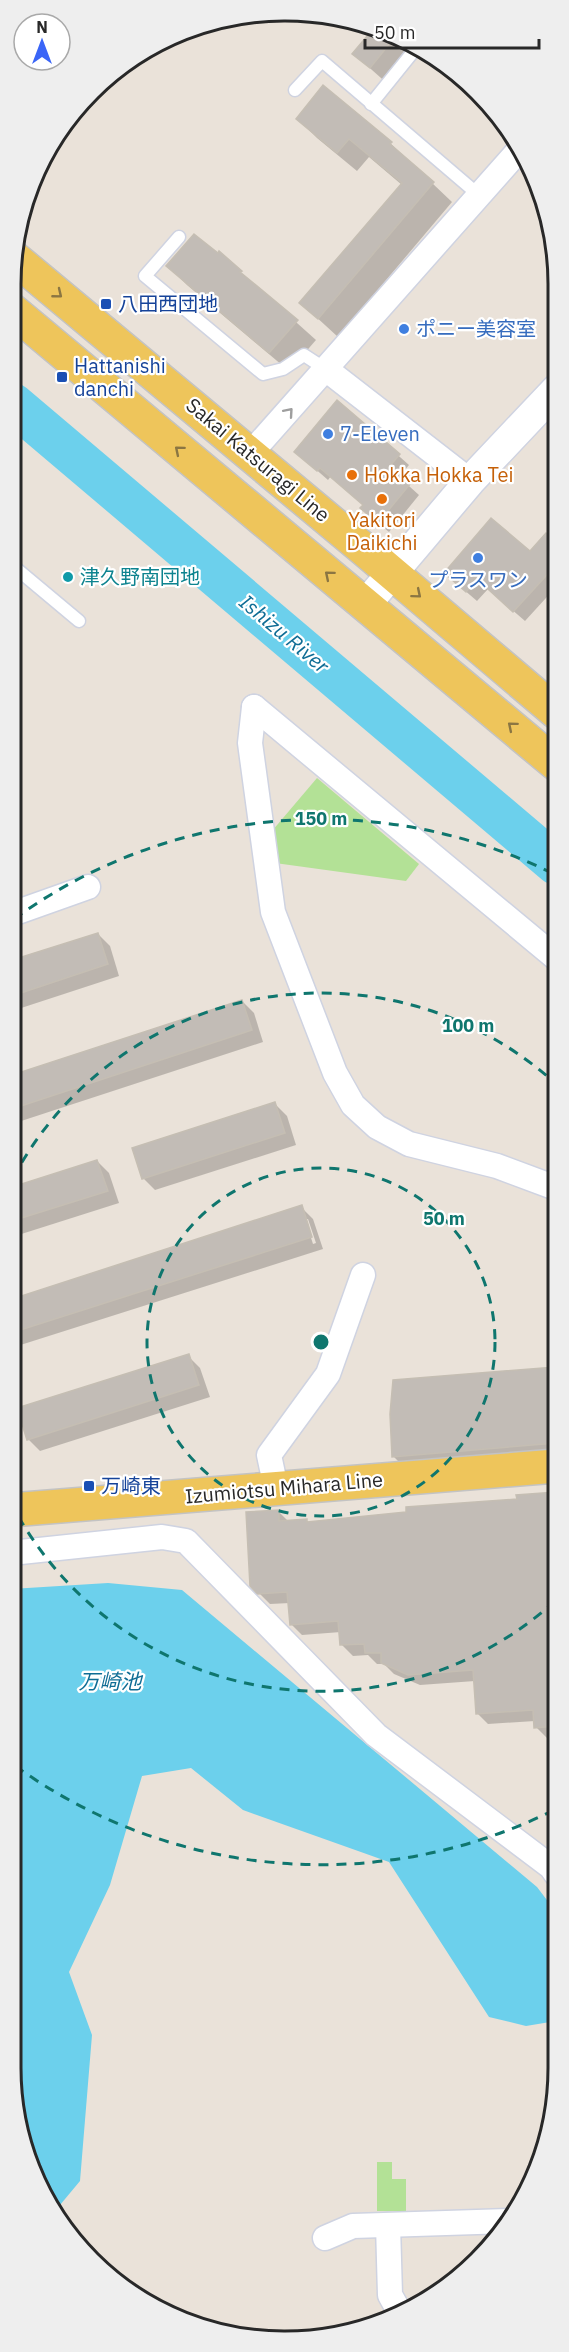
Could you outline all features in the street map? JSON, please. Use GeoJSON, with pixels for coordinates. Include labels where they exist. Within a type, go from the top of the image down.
{"type":"FeatureCollection","features":[{"type":"Feature","properties":{"kind":"main road","name":"Sakai Katsuragi Line"},"geometry":{"type":"LineString","coordinates":[[22,265],[548,705]]}},
{"type":"Feature","properties":{"kind":"main road"},"geometry":{"type":"LineString","coordinates":[[21,318],[548,757]]}},
{"type":"Feature","properties":{"kind":"main road","name":"Izumiotsu Mihara Line"},"geometry":{"type":"LineString","coordinates":[[21,1509],[548,1467]]}},
{"type":"Feature","properties":{"kind":"street"},"geometry":{"type":"LineString","coordinates":[[250,454],[327,370],[514,156]]}},
{"type":"Feature","properties":{"kind":"street"},"geometry":{"type":"LineString","coordinates":[[327,370],[470,481]]}},
{"type":"Feature","properties":{"kind":"street"},"geometry":{"type":"LineString","coordinates":[[366,604],[470,481],[548,398]]}},
{"type":"Feature","properties":{"kind":"street"},"geometry":{"type":"LineString","coordinates":[[548,951],[254,707],[250,743],[273,912],[335,1073],[353,1105],[377,1127],[409,1144],[497,1166],[548,1185]]}},
{"type":"Feature","properties":{"kind":"street"},"geometry":{"type":"LineString","coordinates":[[21,911],[88,887]]}},
{"type":"Feature","properties":{"kind":"street"},"geometry":{"type":"LineString","coordinates":[[276,1488],[269,1455],[328,1374],[363,1275]]}},
{"type":"Feature","properties":{"kind":"street"},"geometry":{"type":"LineString","coordinates":[[21,1552],[162,1537],[186,1541],[375,1736],[548,1865]]}},
{"type":"Feature","properties":{"kind":"street"},"geometry":{"type":"LineString","coordinates":[[325,2238],[353,2226],[499,2221]]}},
{"type":"Feature","properties":{"kind":"street"},"geometry":{"type":"LineString","coordinates":[[388,2225],[390,2295],[396,2306]]}},
{"type":"Feature","properties":{"kind":"lane"},"geometry":{"type":"LineString","coordinates":[[371,104],[412,54]]}},
{"type":"Feature","properties":{"kind":"lane"},"geometry":{"type":"LineString","coordinates":[[296,90],[322,62],[480,196]]}},
{"type":"Feature","properties":{"kind":"lane"},"geometry":{"type":"LineString","coordinates":[[179,237],[145,276],[262,374],[283,369],[304,355],[327,370]]}},
{"type":"Feature","properties":{"kind":"lane"},"geometry":{"type":"LineString","coordinates":[[21,572],[80,621]]}},
{"type":"Feature","properties":{"kind":"green space"},"geometry":{"type":"Polygon","coordinates":[[[317,778],[419,864],[406,881],[275,863],[272,831],[317,778]]]}},
{"type":"Feature","properties":{"kind":"green space"},"geometry":{"type":"Polygon","coordinates":[[[377,2162],[392,2162],[392,2179],[406,2179],[406,2211],[377,2211],[377,2162]]]}},
{"type":"Feature","properties":{"kind":"water","name":"万崎池"},"geometry":{"type":"Polygon","coordinates":[[[108,1583],[182,1590],[537,1887],[548,1901],[548,2022],[526,2026],[489,2017],[389,1862],[243,1810],[191,1768],[142,1776],[110,1885],[69,1972],[92,2035],[80,2181],[60,2205],[35,2152],[23,2102],[21,2068],[21,1588],[108,1583]]]}},
{"type":"Feature","properties":{"kind":"building"},"geometry":{"type":"Polygon","coordinates":[[[368,35],[390,43],[370,68],[352,54],[368,35]]]}},
{"type":"Feature","properties":{"kind":"building"},"geometry":{"type":"Polygon","coordinates":[[[323,85],[392,142],[390,144],[434,182],[318,319],[299,303],[402,183],[349,139],[337,153],[296,119],[323,85]]]}},
{"type":"Feature","properties":{"kind":"building"},"geometry":{"type":"Polygon","coordinates":[[[194,234],[218,253],[219,251],[242,271],[240,272],[298,320],[269,353],[166,266],[194,234]]]}},
{"type":"Feature","properties":{"kind":"building"},"geometry":{"type":"Polygon","coordinates":[[[337,400],[400,454],[389,467],[410,484],[378,523],[360,508],[363,505],[320,468],[317,471],[294,452],[337,400]]]}},
{"type":"Feature","properties":{"kind":"building"},"geometry":{"type":"Polygon","coordinates":[[[491,518],[530,551],[546,533],[548,535],[548,574],[513,612],[477,579],[466,592],[444,573],[491,518]]]}},
{"type":"Feature","properties":{"kind":"building"},"geometry":{"type":"Polygon","coordinates":[[[98,933],[108,964],[21,993],[21,957],[98,933]]]}},
{"type":"Feature","properties":{"kind":"building"},"geometry":{"type":"Polygon","coordinates":[[[242,1000],[252,1030],[21,1106],[21,1072],[242,1000]]]}},
{"type":"Feature","properties":{"kind":"building"},"geometry":{"type":"Polygon","coordinates":[[[275,1102],[285,1133],[142,1179],[132,1148],[275,1102]]]}},
{"type":"Feature","properties":{"kind":"building"},"geometry":{"type":"Polygon","coordinates":[[[97,1160],[108,1191],[21,1218],[21,1184],[97,1160]]]}},
{"type":"Feature","properties":{"kind":"building"},"geometry":{"type":"Polygon","coordinates":[[[302,1205],[312,1237],[21,1330],[21,1296],[302,1205]]]}},
{"type":"Feature","properties":{"kind":"building"},"geometry":{"type":"Polygon","coordinates":[[[189,1354],[199,1385],[27,1440],[21,1421],[21,1407],[189,1354]]]}},
{"type":"Feature","properties":{"kind":"building"},"geometry":{"type":"Polygon","coordinates":[[[548,1368],[548,1444],[392,1457],[390,1414],[393,1380],[548,1368]]]}},
{"type":"Feature","properties":{"kind":"building"},"geometry":{"type":"Polygon","coordinates":[[[548,1493],[548,1727],[534,1728],[533,1710],[476,1714],[473,1670],[408,1675],[381,1663],[381,1653],[365,1653],[364,1644],[340,1645],[338,1621],[290,1625],[287,1592],[257,1594],[250,1586],[246,1512],[279,1510],[279,1521],[307,1519],[307,1522],[406,1512],[406,1507],[517,1499],[516,1495],[548,1493]]]}},
{"type":"Feature","properties":{"kind":"waterway","name":"Ishizu River"},"geometry":{"type":"LineString","coordinates":[[21,411],[548,857]]}},
{"type":"Feature","properties":{"kind":"place","name":"八田西団地"},"geometry":{"type":"Point","coordinates":[106,304]}},
{"type":"Feature","properties":{"kind":"place","name":"ポニー美容室"},"geometry":{"type":"Point","coordinates":[404,329]}},
{"type":"Feature","properties":{"kind":"place","name":"Hattanishi danchi"},"geometry":{"type":"Point","coordinates":[62,377]}},
{"type":"Feature","properties":{"kind":"place","name":"7-Eleven"},"geometry":{"type":"Point","coordinates":[328,434]}},
{"type":"Feature","properties":{"kind":"place","name":"Hokka Hokka Tei"},"geometry":{"type":"Point","coordinates":[352,475]}},
{"type":"Feature","properties":{"kind":"place","name":"Yakitori Daikichi"},"geometry":{"type":"Point","coordinates":[382,499]}},
{"type":"Feature","properties":{"kind":"place","name":"プラスワン"},"geometry":{"type":"Point","coordinates":[478,558]}},
{"type":"Feature","properties":{"kind":"place","name":"津久野南団地"},"geometry":{"type":"Point","coordinates":[68,577]}},
{"type":"Feature","properties":{"kind":"place","name":"万崎東"},"geometry":{"type":"Point","coordinates":[89,1486]}}]}
